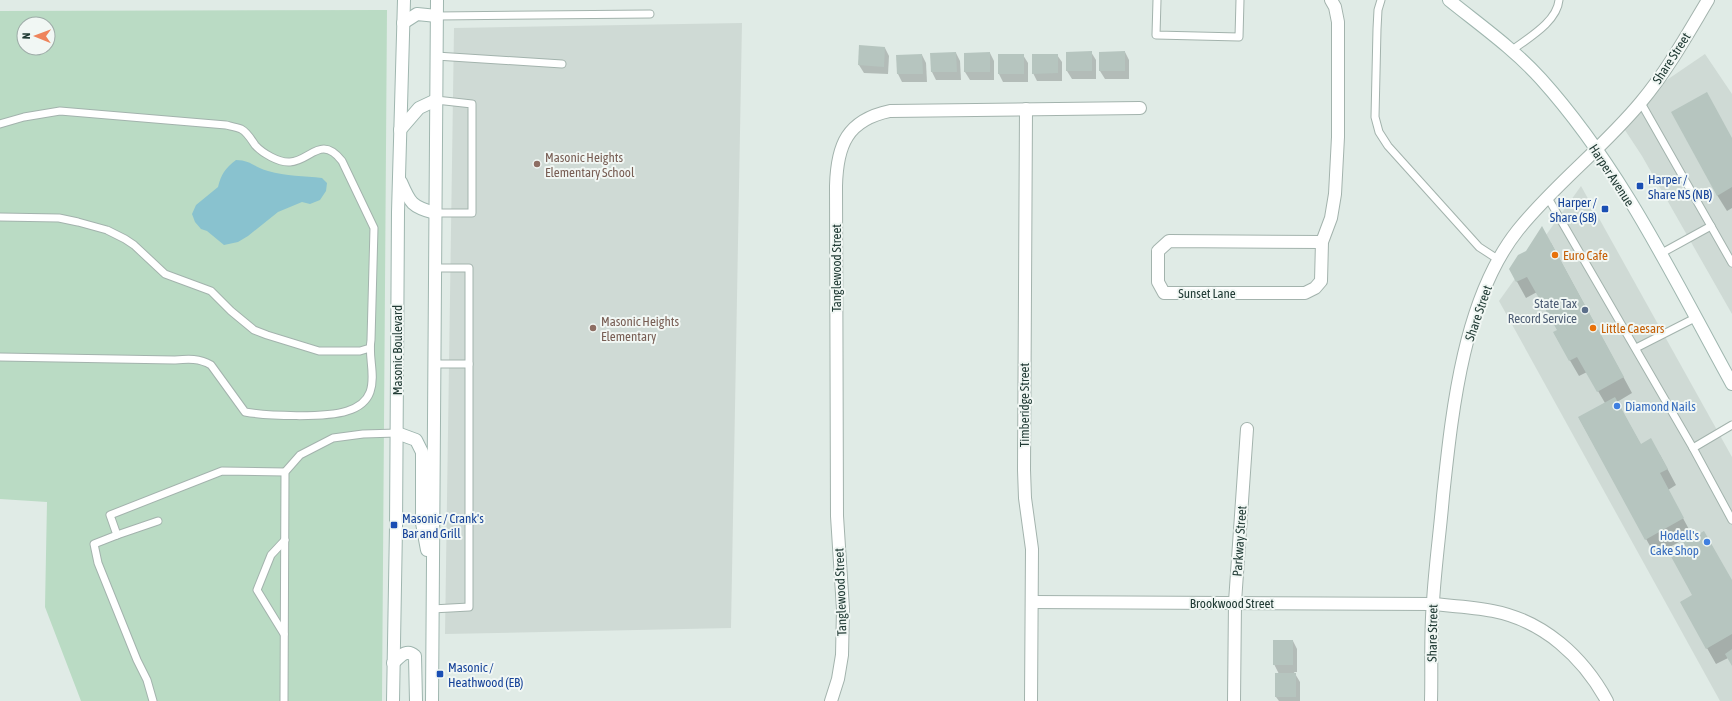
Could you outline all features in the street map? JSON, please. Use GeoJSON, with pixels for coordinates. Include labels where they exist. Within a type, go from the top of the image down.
{"type":"FeatureCollection","features":[{"type":"Feature","properties":{"kind":"street","name":"Masonic Boulevard"},"geometry":{"type":"LineString","coordinates":[[392,701],[397,433],[399,177],[404,0]]}},
{"type":"Feature","properties":{"kind":"street"},"geometry":{"type":"LineString","coordinates":[[432,701],[437,0]]}},
{"type":"Feature","properties":{"kind":"street","name":"Sunset Lane"},"geometry":{"type":"LineString","coordinates":[[1322,242],[1170,241],[1158,252],[1158,282],[1164,293],[1305,293],[1315,288],[1321,281],[1322,242],[1331,218],[1335,194],[1338,137],[1338,22],[1336,7],[1331,0]]}},
{"type":"Feature","properties":{"kind":"street","name":"Harper Avenue"},"geometry":{"type":"LineString","coordinates":[[1449,0],[1511,51],[1544,83],[1597,148],[1660,254],[1732,384]]}},
{"type":"Feature","properties":{"kind":"street","name":"Share Street"},"geometry":{"type":"LineString","coordinates":[[1431,701],[1433,604],[1451,422],[1467,342],[1482,294],[1499,260],[1517,231],[1641,103],[1660,77],[1708,0]]}},
{"type":"Feature","properties":{"kind":"street"},"geometry":{"type":"LineString","coordinates":[[403,23],[417,14],[437,16]]}},
{"type":"Feature","properties":{"kind":"street"},"geometry":{"type":"LineString","coordinates":[[400,130],[418,108],[436,100]]}},
{"type":"Feature","properties":{"kind":"street","name":"Tanglewood Street"},"geometry":{"type":"LineString","coordinates":[[831,701],[838,678],[842,656],[843,609],[837,516],[836,186],[839,154],[843,142],[849,134],[866,119],[877,114],[890,111],[1140,108]]}},
{"type":"Feature","properties":{"kind":"street","name":"Timberidge Street"},"geometry":{"type":"LineString","coordinates":[[1026,109],[1024,470],[1025,498],[1032,549],[1031,701]]}},
{"type":"Feature","properties":{"kind":"street"},"geometry":{"type":"LineString","coordinates":[[399,177],[408,200],[420,209],[435,213]]}},
{"type":"Feature","properties":{"kind":"street","name":"Parkway Street"},"geometry":{"type":"LineString","coordinates":[[1234,701],[1235,602],[1247,429]]}},
{"type":"Feature","properties":{"kind":"street"},"geometry":{"type":"LineString","coordinates":[[397,433],[416,440],[422,452],[422,523],[432,581]]}},
{"type":"Feature","properties":{"kind":"street","name":"Brookwood Street"},"geometry":{"type":"LineString","coordinates":[[1032,602],[1433,604],[1494,611],[1519,618],[1537,627],[1571,651],[1587,669],[1608,701]]}},
{"type":"Feature","properties":{"kind":"street"},"geometry":{"type":"LineString","coordinates":[[393,664],[403,654],[412,653],[415,656],[416,701]]}},
{"type":"Feature","properties":{"kind":"lane"},"geometry":{"type":"LineString","coordinates":[[1157,0],[1156,35],[1240,37],[1240,0]]}},
{"type":"Feature","properties":{"kind":"lane"},"geometry":{"type":"LineString","coordinates":[[1382,0],[1378,10],[1375,117],[1379,132],[1388,146],[1479,247],[1499,260]]}},
{"type":"Feature","properties":{"kind":"lane"},"geometry":{"type":"LineString","coordinates":[[1511,51],[1542,28],[1558,9],[1559,0]]}},
{"type":"Feature","properties":{"kind":"lane"},"geometry":{"type":"LineString","coordinates":[[437,16],[650,14]]}},
{"type":"Feature","properties":{"kind":"lane"},"geometry":{"type":"LineString","coordinates":[[436,56],[562,64]]}},
{"type":"Feature","properties":{"kind":"lane"},"geometry":{"type":"LineString","coordinates":[[435,213],[472,213],[472,104],[436,100]]}},
{"type":"Feature","properties":{"kind":"lane"},"geometry":{"type":"LineString","coordinates":[[1641,103],[1732,264]]}},
{"type":"Feature","properties":{"kind":"lane"},"geometry":{"type":"LineString","coordinates":[[0,124],[24,117],[60,112],[226,124],[241,129],[265,154],[281,161],[290,162],[316,150],[331,151],[338,155],[342,161],[374,228],[370,348],[372,381],[370,392],[364,402],[346,411],[309,415],[265,415],[245,412],[210,364],[194,358],[174,360],[0,357]]}},
{"type":"Feature","properties":{"kind":"lane"},"geometry":{"type":"LineString","coordinates":[[1548,198],[1694,448],[1732,520]]}},
{"type":"Feature","properties":{"kind":"lane"},"geometry":{"type":"LineString","coordinates":[[0,217],[59,218],[107,230],[125,238],[165,274],[211,291],[231,311],[254,330],[319,351],[360,351],[370,348]]}},
{"type":"Feature","properties":{"kind":"lane"},"geometry":{"type":"LineString","coordinates":[[1660,254],[1711,226]]}},
{"type":"Feature","properties":{"kind":"lane"},"geometry":{"type":"LineString","coordinates":[[432,609],[469,607],[469,268],[434,268]]}},
{"type":"Feature","properties":{"kind":"lane"},"geometry":{"type":"LineString","coordinates":[[1636,348],[1696,318]]}},
{"type":"Feature","properties":{"kind":"lane"},"geometry":{"type":"LineString","coordinates":[[434,364],[469,364]]}},
{"type":"Feature","properties":{"kind":"lane"},"geometry":{"type":"LineString","coordinates":[[1694,448],[1732,425]]}},
{"type":"Feature","properties":{"kind":"lane"},"geometry":{"type":"LineString","coordinates":[[284,701],[285,472],[300,455],[333,438],[363,434],[397,433]]}},
{"type":"Feature","properties":{"kind":"lane"},"geometry":{"type":"LineString","coordinates":[[117,535],[110,515],[222,471],[285,472]]}},
{"type":"Feature","properties":{"kind":"lane"},"geometry":{"type":"LineString","coordinates":[[153,701],[147,680],[137,660],[98,563],[94,544],[158,521]]}},
{"type":"Feature","properties":{"kind":"lane"},"geometry":{"type":"LineString","coordinates":[[284,634],[257,590],[271,555],[285,540]]}},
{"type":"Feature","properties":{"kind":"shaded area","name":"Masonic Heights Elementary"},"geometry":{"type":"Polygon","coordinates":[[[742,23],[731,628],[445,634],[454,28],[742,23]]]}},
{"type":"Feature","properties":{"kind":"shaded area"},"geometry":{"type":"Polygon","coordinates":[[[1705,54],[1732,94],[1732,314],[1642,156],[1623,127],[1658,86],[1705,54]]]}},
{"type":"Feature","properties":{"kind":"shaded area"},"geometry":{"type":"Polygon","coordinates":[[[1581,186],[1732,457],[1732,701],[1720,701],[1499,301],[1581,186]]]}},
{"type":"Feature","properties":{"kind":"green space"},"geometry":{"type":"Polygon","coordinates":[[[387,10],[382,701],[81,701],[45,607],[47,502],[0,499],[0,11],[387,10]]]}},
{"type":"Feature","properties":{"kind":"water"},"geometry":{"type":"Polygon","coordinates":[[[236,160],[246,161],[264,170],[275,173],[322,178],[327,183],[326,191],[320,200],[310,204],[302,202],[278,212],[248,236],[238,242],[224,245],[207,231],[201,229],[195,222],[192,214],[196,205],[218,187],[224,172],[236,160]]]}},
{"type":"Feature","properties":{"kind":"building"},"geometry":{"type":"Polygon","coordinates":[[[859,45],[885,47],[884,67],[858,65],[859,45]]]}},
{"type":"Feature","properties":{"kind":"building"},"geometry":{"type":"Polygon","coordinates":[[[1092,51],[1092,71],[1066,71],[1066,52],[1092,51]]]}},
{"type":"Feature","properties":{"kind":"building"},"geometry":{"type":"Polygon","coordinates":[[[1125,51],[1125,71],[1099,71],[1099,52],[1125,51]]]}},
{"type":"Feature","properties":{"kind":"building"},"geometry":{"type":"Polygon","coordinates":[[[956,52],[957,72],[931,72],[930,53],[956,52]]]}},
{"type":"Feature","properties":{"kind":"building"},"geometry":{"type":"Polygon","coordinates":[[[990,52],[990,72],[964,72],[964,53],[990,52]]]}},
{"type":"Feature","properties":{"kind":"building"},"geometry":{"type":"Polygon","coordinates":[[[922,54],[923,74],[897,74],[896,55],[922,54]]]}},
{"type":"Feature","properties":{"kind":"building"},"geometry":{"type":"Polygon","coordinates":[[[998,54],[1024,54],[1024,74],[998,74],[998,54]]]}},
{"type":"Feature","properties":{"kind":"building"},"geometry":{"type":"Polygon","coordinates":[[[1032,54],[1058,54],[1058,73],[1032,74],[1032,54]]]}},
{"type":"Feature","properties":{"kind":"building"},"geometry":{"type":"Polygon","coordinates":[[[1707,92],[1732,138],[1732,187],[1717,196],[1671,112],[1707,92]]]}},
{"type":"Feature","properties":{"kind":"building"},"geometry":{"type":"Polygon","coordinates":[[[1542,226],[1624,377],[1597,392],[1577,357],[1569,361],[1553,332],[1557,330],[1527,277],[1516,282],[1509,269],[1518,255],[1526,251],[1542,226]]]}},
{"type":"Feature","properties":{"kind":"building"},"geometry":{"type":"Polygon","coordinates":[[[1615,397],[1641,444],[1651,438],[1668,469],[1660,473],[1684,518],[1645,540],[1578,417],[1615,397]]]}},
{"type":"Feature","properties":{"kind":"building"},"geometry":{"type":"Polygon","coordinates":[[[1704,531],[1732,580],[1732,634],[1706,649],[1680,602],[1692,595],[1668,551],[1704,531]]]}},
{"type":"Feature","properties":{"kind":"building"},"geometry":{"type":"Polygon","coordinates":[[[1273,640],[1293,640],[1293,665],[1273,665],[1273,640]]]}},
{"type":"Feature","properties":{"kind":"building"},"geometry":{"type":"Polygon","coordinates":[[[1732,649],[1732,666],[1725,654],[1732,649]]]}},
{"type":"Feature","properties":{"kind":"building"},"geometry":{"type":"Polygon","coordinates":[[[1275,673],[1296,673],[1296,697],[1275,697],[1275,673]]]}},
{"type":"Feature","properties":{"kind":"place","name":"Masonic Heights Elementary School"},"geometry":{"type":"Point","coordinates":[537,164]}},
{"type":"Feature","properties":{"kind":"place","name":"Harper / Share NS (NB)"},"geometry":{"type":"Point","coordinates":[1640,186]}},
{"type":"Feature","properties":{"kind":"place","name":"Harper / Share (SB)"},"geometry":{"type":"Point","coordinates":[1605,209]}},
{"type":"Feature","properties":{"kind":"place","name":"Euro Cafe"},"geometry":{"type":"Point","coordinates":[1555,255]}},
{"type":"Feature","properties":{"kind":"place","name":"State Tax Record Service"},"geometry":{"type":"Point","coordinates":[1585,310]}},
{"type":"Feature","properties":{"kind":"place","name":"Masonic Heights Elementary"},"geometry":{"type":"Point","coordinates":[593,328]}},
{"type":"Feature","properties":{"kind":"place","name":"Little Caesars"},"geometry":{"type":"Point","coordinates":[1593,328]}},
{"type":"Feature","properties":{"kind":"place","name":"Diamond Nails"},"geometry":{"type":"Point","coordinates":[1617,406]}},
{"type":"Feature","properties":{"kind":"place","name":"Masonic / Crank's Bar and Grill"},"geometry":{"type":"Point","coordinates":[394,525]}},
{"type":"Feature","properties":{"kind":"place","name":"Hodell's Cake Shop"},"geometry":{"type":"Point","coordinates":[1707,542]}},
{"type":"Feature","properties":{"kind":"place","name":"Masonic / Heathwood (EB)"},"geometry":{"type":"Point","coordinates":[440,674]}}]}
